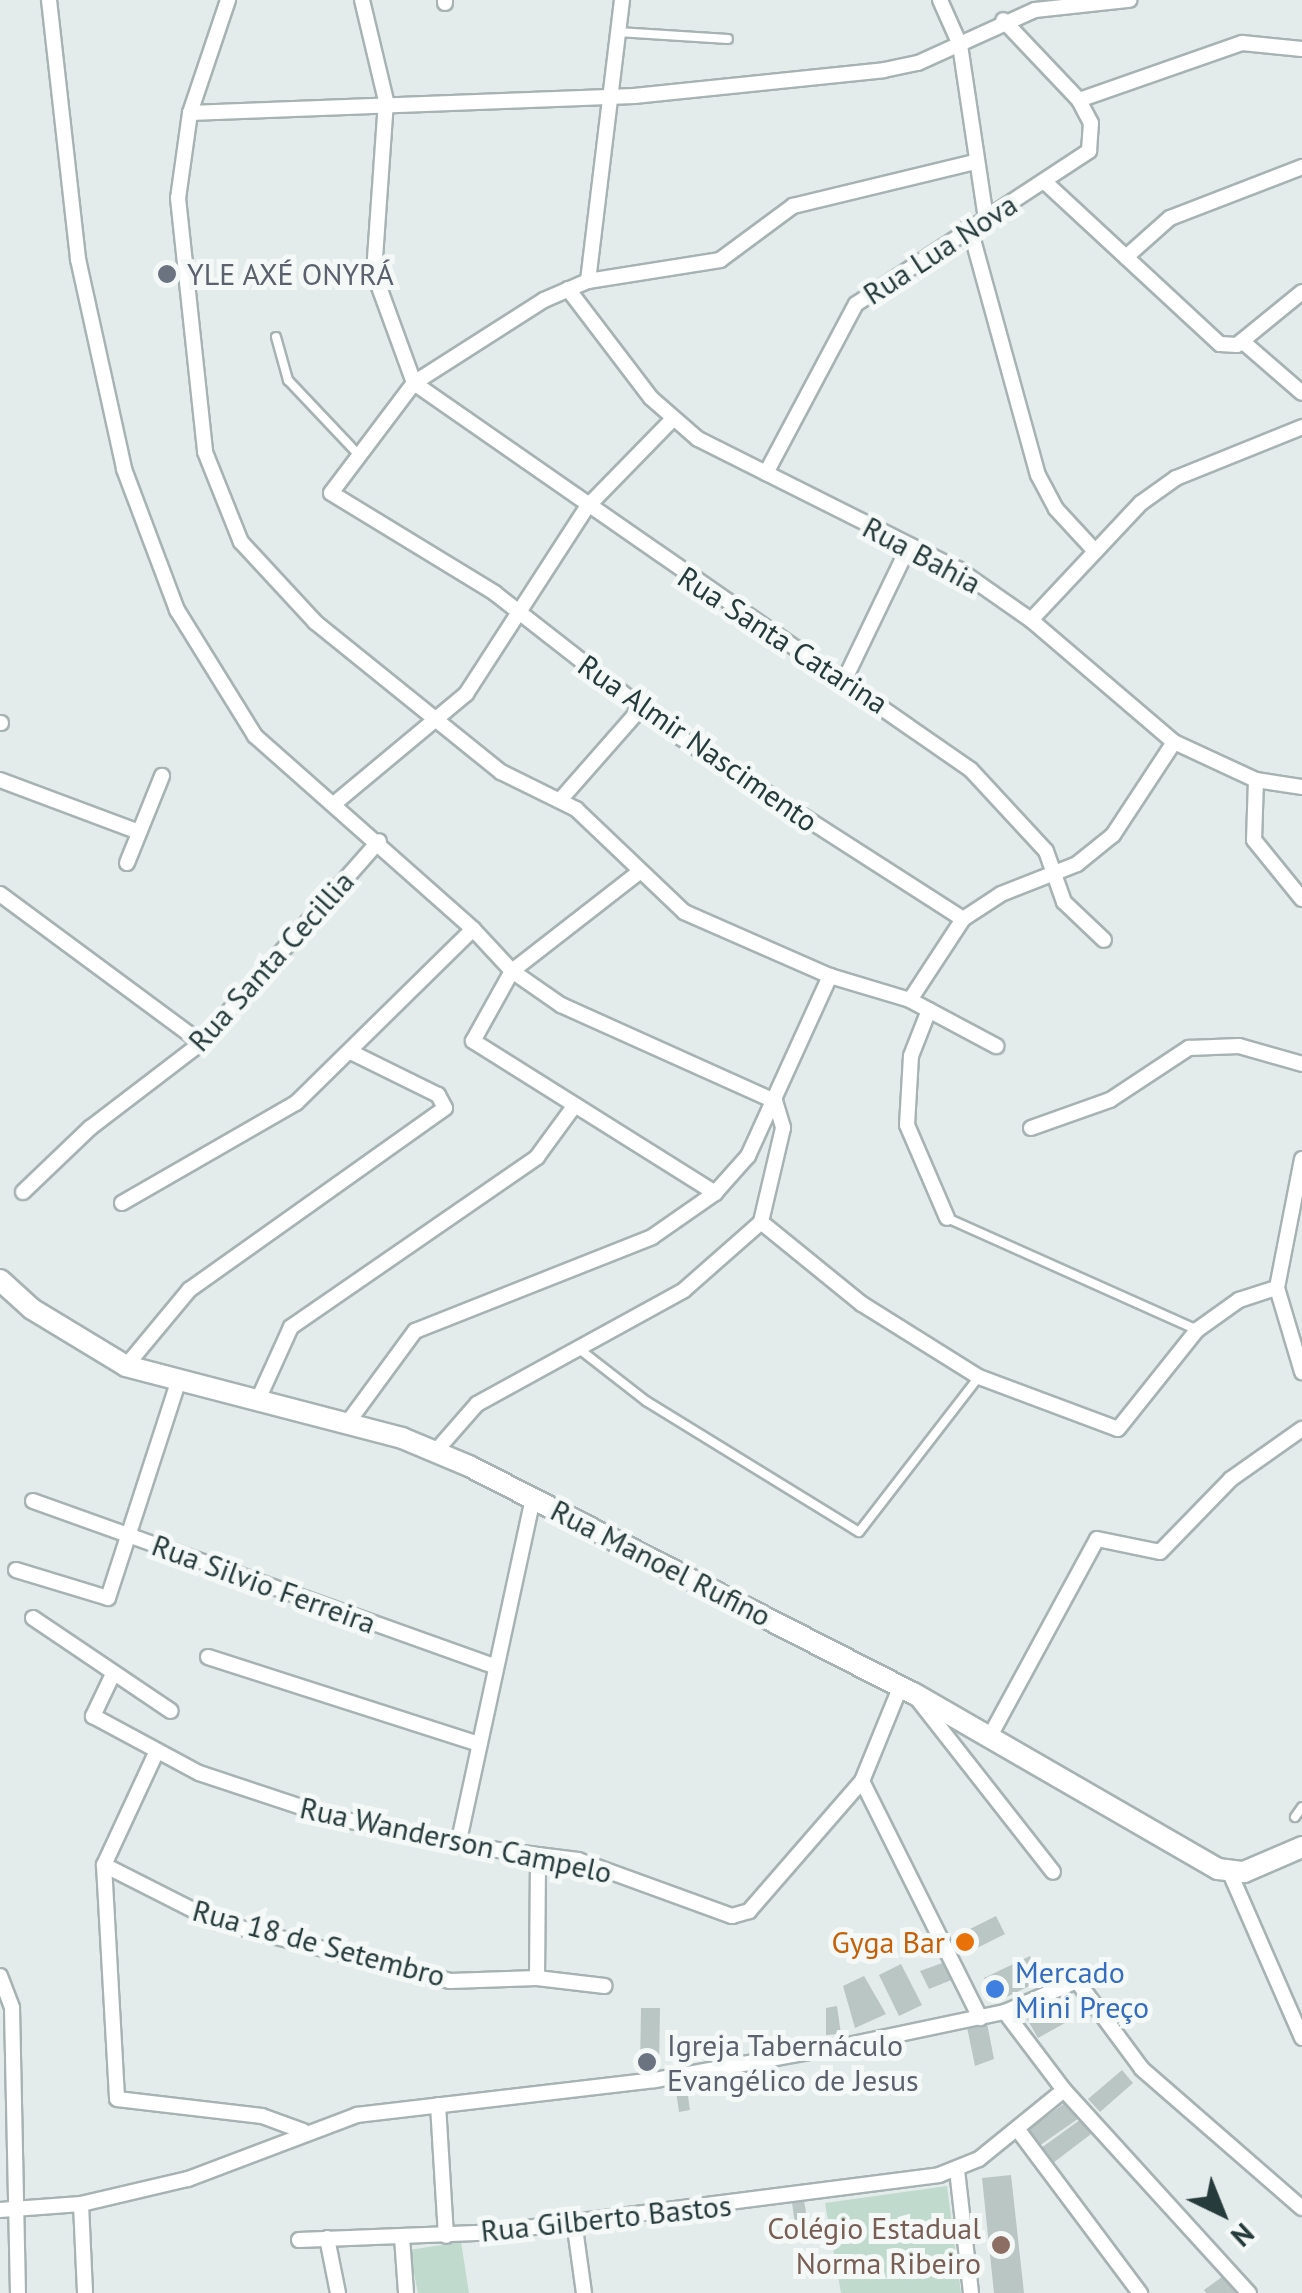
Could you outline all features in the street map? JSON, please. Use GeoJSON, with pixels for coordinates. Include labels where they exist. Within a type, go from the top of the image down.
{"type":"FeatureCollection","features":[{"type":"Feature","properties":{"kind":"main road","name":"Rua Manoel Rufino"},"geometry":{"type":"LineString","coordinates":[[0,1280],[32,1310],[126,1366],[177,1386],[256,1402],[435,1452],[533,1498],[907,1690],[1230,1873]]}},
{"type":"Feature","properties":{"kind":"main road"},"geometry":{"type":"LineString","coordinates":[[1230,1873],[1302,1847]]}},
{"type":"Feature","properties":{"kind":"street"},"geometry":{"type":"LineString","coordinates":[[49,0],[65,185],[124,468],[176,610],[236,714],[379,841],[473,929],[512,972],[561,1005],[774,1101],[783,1128],[760,1222],[684,1290],[477,1404],[435,1452]]}},
{"type":"Feature","properties":{"kind":"street"},"geometry":{"type":"LineString","coordinates":[[228,0],[190,113],[178,198],[181,260],[214,488],[241,542],[289,598],[501,772],[561,799],[638,873],[702,922],[830,976],[910,1000],[996,1046]]}},
{"type":"Feature","properties":{"kind":"street"},"geometry":{"type":"LineString","coordinates":[[362,0],[386,101],[374,273],[414,383]]}},
{"type":"Feature","properties":{"kind":"street"},"geometry":{"type":"LineString","coordinates":[[588,281],[622,0]]}},
{"type":"Feature","properties":{"kind":"street"},"geometry":{"type":"LineString","coordinates":[[940,0],[960,45],[985,213]]}},
{"type":"Feature","properties":{"kind":"street"},"geometry":{"type":"LineString","coordinates":[[190,113],[610,93],[884,70],[960,45],[1003,20],[1129,0]]}},
{"type":"Feature","properties":{"kind":"street"},"geometry":{"type":"LineString","coordinates":[[1003,20],[1079,100],[1242,43],[1302,49]]}},
{"type":"Feature","properties":{"kind":"street","name":"Rua Lua Nova"},"geometry":{"type":"LineString","coordinates":[[766,474],[856,304],[985,213],[1046,183],[1089,151],[1091,123],[1079,100]]}},
{"type":"Feature","properties":{"kind":"street"},"geometry":{"type":"LineString","coordinates":[[356,452],[414,383],[568,288],[588,281],[720,260],[793,206],[975,162]]}},
{"type":"Feature","properties":{"kind":"street"},"geometry":{"type":"LineString","coordinates":[[1126,258],[1170,218],[1302,166]]}},
{"type":"Feature","properties":{"kind":"street"},"geometry":{"type":"LineString","coordinates":[[1046,183],[1214,341],[1240,343],[1302,393]]}},
{"type":"Feature","properties":{"kind":"street"},"geometry":{"type":"LineString","coordinates":[[969,224],[1038,475],[1056,510],[1094,550]]}},
{"type":"Feature","properties":{"kind":"street","name":"Rua Bahia"},"geometry":{"type":"LineString","coordinates":[[568,288],[672,420],[766,474],[909,546],[1031,620],[1174,742],[1256,780],[1302,787]]}},
{"type":"Feature","properties":{"kind":"street"},"geometry":{"type":"LineString","coordinates":[[1240,343],[1302,292]]}},
{"type":"Feature","properties":{"kind":"street","name":"Rua Santa Catarina"},"geometry":{"type":"LineString","coordinates":[[414,383],[971,770],[1046,851],[1054,876],[1077,918],[1104,940]]}},
{"type":"Feature","properties":{"kind":"street"},"geometry":{"type":"LineString","coordinates":[[334,804],[441,721],[484,672],[516,609],[587,506],[672,420]]}},
{"type":"Feature","properties":{"kind":"street"},"geometry":{"type":"LineString","coordinates":[[1031,620],[1094,550],[1176,478],[1302,427]]}},
{"type":"Feature","properties":{"kind":"street","name":"Rua Almir Nascimento"},"geometry":{"type":"LineString","coordinates":[[356,452],[331,493],[334,501],[516,609],[640,709],[963,919]]}},
{"type":"Feature","properties":{"kind":"street"},"geometry":{"type":"LineString","coordinates":[[844,683],[909,546]]}},
{"type":"Feature","properties":{"kind":"street"},"geometry":{"type":"LineString","coordinates":[[561,799],[640,709]]}},
{"type":"Feature","properties":{"kind":"street"},"geometry":{"type":"LineString","coordinates":[[910,1000],[963,919],[1001,894],[1054,876],[1113,835],[1174,742]]}},
{"type":"Feature","properties":{"kind":"street"},"geometry":{"type":"LineString","coordinates":[[127,863],[162,776]]}},
{"type":"Feature","properties":{"kind":"street"},"geometry":{"type":"LineString","coordinates":[[0,780],[139,832]]}},
{"type":"Feature","properties":{"kind":"street"},"geometry":{"type":"LineString","coordinates":[[1256,780],[1254,840],[1302,899]]}},
{"type":"Feature","properties":{"kind":"street","name":"Rua Santa Cecillia"},"geometry":{"type":"LineString","coordinates":[[23,1192],[90,1128],[201,1043],[379,841]]}},
{"type":"Feature","properties":{"kind":"street"},"geometry":{"type":"LineString","coordinates":[[638,873],[512,972],[473,1036],[715,1193]]}},
{"type":"Feature","properties":{"kind":"street"},"geometry":{"type":"LineString","coordinates":[[0,894],[201,1043]]}},
{"type":"Feature","properties":{"kind":"street"},"geometry":{"type":"LineString","coordinates":[[122,1203],[276,1118],[353,1054],[473,929]]}},
{"type":"Feature","properties":{"kind":"street"},"geometry":{"type":"LineString","coordinates":[[346,1426],[415,1331],[652,1237],[715,1193],[748,1156],[830,976]]}},
{"type":"Feature","properties":{"kind":"street"},"geometry":{"type":"LineString","coordinates":[[929,1010],[911,1056],[907,1125],[946,1218]]}},
{"type":"Feature","properties":{"kind":"street"},"geometry":{"type":"LineString","coordinates":[[1031,1128],[1110,1100],[1182,1050],[1239,1046],[1302,1064]]}},
{"type":"Feature","properties":{"kind":"street"},"geometry":{"type":"LineString","coordinates":[[126,1366],[199,1282],[445,1108],[438,1095],[353,1054]]}},
{"type":"Feature","properties":{"kind":"street"},"geometry":{"type":"LineString","coordinates":[[256,1402],[280,1344],[302,1316],[537,1156],[574,1105]]}},
{"type":"Feature","properties":{"kind":"street"},"geometry":{"type":"LineString","coordinates":[[1302,1160],[1277,1288],[1302,1372]]}},
{"type":"Feature","properties":{"kind":"street"},"geometry":{"type":"LineString","coordinates":[[760,1222],[862,1304],[979,1377],[1118,1429],[1198,1330],[1240,1300],[1277,1288]]}},
{"type":"Feature","properties":{"kind":"street"},"geometry":{"type":"LineString","coordinates":[[16,1570],[108,1598],[177,1386]]}},
{"type":"Feature","properties":{"kind":"street"},"geometry":{"type":"LineString","coordinates":[[990,1738],[1102,1536],[1160,1552],[1231,1479],[1302,1429]]}},
{"type":"Feature","properties":{"kind":"street"},"geometry":{"type":"LineString","coordinates":[[458,1846],[533,1498]]}},
{"type":"Feature","properties":{"kind":"street","name":"Rua Silvio Ferreira"},"geometry":{"type":"LineString","coordinates":[[33,1501],[496,1668]]}},
{"type":"Feature","properties":{"kind":"street"},"geometry":{"type":"LineString","coordinates":[[33,1618],[171,1712]]}},
{"type":"Feature","properties":{"kind":"street"},"geometry":{"type":"LineString","coordinates":[[208,1657],[479,1744]]}},
{"type":"Feature","properties":{"kind":"street","name":"Rua Wanderson Campelo"},"geometry":{"type":"LineString","coordinates":[[114,1674],[91,1712],[156,1753],[262,1797],[458,1846],[578,1860],[721,1914],[741,1916],[756,1904],[862,1780]]}},
{"type":"Feature","properties":{"kind":"street"},"geometry":{"type":"LineString","coordinates":[[980,2018],[862,1780],[907,1690],[1053,1872]]}},
{"type":"Feature","properties":{"kind":"street"},"geometry":{"type":"LineString","coordinates":[[156,1753],[104,1865],[117,2099],[262,2116],[304,2131]]}},
{"type":"Feature","properties":{"kind":"street"},"geometry":{"type":"LineString","coordinates":[[536,1978],[538,1855]]}},
{"type":"Feature","properties":{"kind":"street","name":"Rua 18 de Setembro"},"geometry":{"type":"LineString","coordinates":[[104,1865],[217,1922],[450,1981],[536,1978],[606,1986]]}},
{"type":"Feature","properties":{"kind":"street"},"geometry":{"type":"LineString","coordinates":[[1230,1873],[1302,2038]]}},
{"type":"Feature","properties":{"kind":"street"},"geometry":{"type":"LineString","coordinates":[[0,1976],[12,2008],[8,2211],[18,2293]]}},
{"type":"Feature","properties":{"kind":"street"},"geometry":{"type":"LineString","coordinates":[[8,2211],[82,2204],[210,2173],[304,2131],[438,2105],[656,2080],[980,2018],[1005,2012],[1077,1981],[1142,2068],[1302,2208]]}},
{"type":"Feature","properties":{"kind":"street"},"geometry":{"type":"LineString","coordinates":[[1005,2012],[1064,2090],[1249,2293]]}},
{"type":"Feature","properties":{"kind":"street","name":"Rua Gilberto Bastos"},"geometry":{"type":"LineString","coordinates":[[299,2240],[446,2236],[957,2170],[1018,2130],[1064,2090]]}},
{"type":"Feature","properties":{"kind":"street"},"geometry":{"type":"LineString","coordinates":[[438,2105],[446,2236]]}},
{"type":"Feature","properties":{"kind":"street"},"geometry":{"type":"LineString","coordinates":[[1018,2130],[1140,2293]]}},
{"type":"Feature","properties":{"kind":"street"},"geometry":{"type":"LineString","coordinates":[[957,2170],[972,2293]]}},
{"type":"Feature","properties":{"kind":"street"},"geometry":{"type":"LineString","coordinates":[[82,2204],[86,2293]]}},
{"type":"Feature","properties":{"kind":"street"},"geometry":{"type":"LineString","coordinates":[[574,2222],[584,2293]]}},
{"type":"Feature","properties":{"kind":"street"},"geometry":{"type":"LineString","coordinates":[[402,2237],[406,2293]]}},
{"type":"Feature","properties":{"kind":"street"},"geometry":{"type":"LineString","coordinates":[[327,2238],[338,2293]]}},
{"type":"Feature","properties":{"kind":"lane"},"geometry":{"type":"LineString","coordinates":[[618,32],[728,39]]}},
{"type":"Feature","properties":{"kind":"lane"},"geometry":{"type":"LineString","coordinates":[[276,336],[288,380],[356,452]]}},
{"type":"Feature","properties":{"kind":"lane"},"geometry":{"type":"LineString","coordinates":[[946,1218],[1198,1330]]}},
{"type":"Feature","properties":{"kind":"lane"},"geometry":{"type":"LineString","coordinates":[[578,1348],[646,1402],[860,1532],[979,1377]]}},
{"type":"Feature","properties":{"kind":"lane"},"geometry":{"type":"LineString","coordinates":[[1295,1817],[1302,1807]]}},
{"type":"Feature","properties":{"kind":"green space"},"geometry":{"type":"Polygon","coordinates":[[[947,2186],[961,2293],[841,2293],[825,2203],[947,2186]]]}},
{"type":"Feature","properties":{"kind":"green space"},"geometry":{"type":"Polygon","coordinates":[[[461,2242],[469,2293],[418,2293],[409,2250],[461,2242]]]}},
{"type":"Feature","properties":{"kind":"building"},"geometry":{"type":"Polygon","coordinates":[[[996,1916],[1005,1934],[963,1955],[954,1937],[996,1916]]]}},
{"type":"Feature","properties":{"kind":"building"},"geometry":{"type":"Polygon","coordinates":[[[1030,1956],[1042,1980],[996,2002],[984,1978],[1030,1956]]]}},
{"type":"Feature","properties":{"kind":"building"},"geometry":{"type":"Polygon","coordinates":[[[945,1962],[954,1979],[929,1989],[920,1971],[945,1962]]]}},
{"type":"Feature","properties":{"kind":"building"},"geometry":{"type":"Polygon","coordinates":[[[901,1964],[922,2005],[899,2016],[879,1975],[901,1964]]]}},
{"type":"Feature","properties":{"kind":"building"},"geometry":{"type":"Polygon","coordinates":[[[864,1976],[886,2014],[855,2028],[843,1986],[864,1976]]]}},
{"type":"Feature","properties":{"kind":"building"},"geometry":{"type":"Polygon","coordinates":[[[1054,2004],[1065,2023],[1038,2038],[1027,2019],[1054,2004]]]}},
{"type":"Feature","properties":{"kind":"building"},"geometry":{"type":"Polygon","coordinates":[[[837,2006],[841,2034],[826,2035],[826,2008],[837,2006]]]}},
{"type":"Feature","properties":{"kind":"building"},"geometry":{"type":"Polygon","coordinates":[[[641,2008],[660,2008],[659,2068],[640,2068],[641,2008]]]}},
{"type":"Feature","properties":{"kind":"building"},"geometry":{"type":"Polygon","coordinates":[[[987,2023],[994,2059],[975,2066],[967,2027],[987,2023]]]}},
{"type":"Feature","properties":{"kind":"building"},"geometry":{"type":"Polygon","coordinates":[[[1122,2070],[1133,2083],[1100,2112],[1088,2099],[1122,2070]]]}},
{"type":"Feature","properties":{"kind":"building"},"geometry":{"type":"Polygon","coordinates":[[[686,2082],[690,2110],[679,2112],[675,2084],[686,2082]]]}},
{"type":"Feature","properties":{"kind":"building"},"geometry":{"type":"Polygon","coordinates":[[[1069,2100],[1082,2116],[1039,2146],[1028,2130],[1069,2100]]]}},
{"type":"Feature","properties":{"kind":"building"},"geometry":{"type":"Polygon","coordinates":[[[1084,2117],[1095,2131],[1053,2163],[1041,2148],[1084,2117]]]}},
{"type":"Feature","properties":{"kind":"building"},"geometry":{"type":"Polygon","coordinates":[[[1011,2175],[1024,2293],[994,2293],[982,2178],[1011,2175]]]}},
{"type":"Feature","properties":{"kind":"building"},"geometry":{"type":"Polygon","coordinates":[[[804,2201],[809,2229],[796,2231],[792,2203],[804,2201]]]}},
{"type":"Feature","properties":{"kind":"building"},"geometry":{"type":"Polygon","coordinates":[[[1226,2274],[1239,2293],[1206,2293],[1204,2290],[1226,2274]]]}},
{"type":"Feature","properties":{"kind":"place","name":"YLE AXÉ ONYRÁ"},"geometry":{"type":"Point","coordinates":[167,274]}},
{"type":"Feature","properties":{"kind":"place","name":"Gyga Bar"},"geometry":{"type":"Point","coordinates":[965,1942]}},
{"type":"Feature","properties":{"kind":"place","name":"Mercado Mini Preço"},"geometry":{"type":"Point","coordinates":[995,1989]}},
{"type":"Feature","properties":{"kind":"place","name":"Igreja Tabernáculo Evangélico de Jesus"},"geometry":{"type":"Point","coordinates":[647,2062]}},
{"type":"Feature","properties":{"kind":"place","name":"Colégio Estadual Norma Ribeiro"},"geometry":{"type":"Point","coordinates":[1001,2245]}}]}
